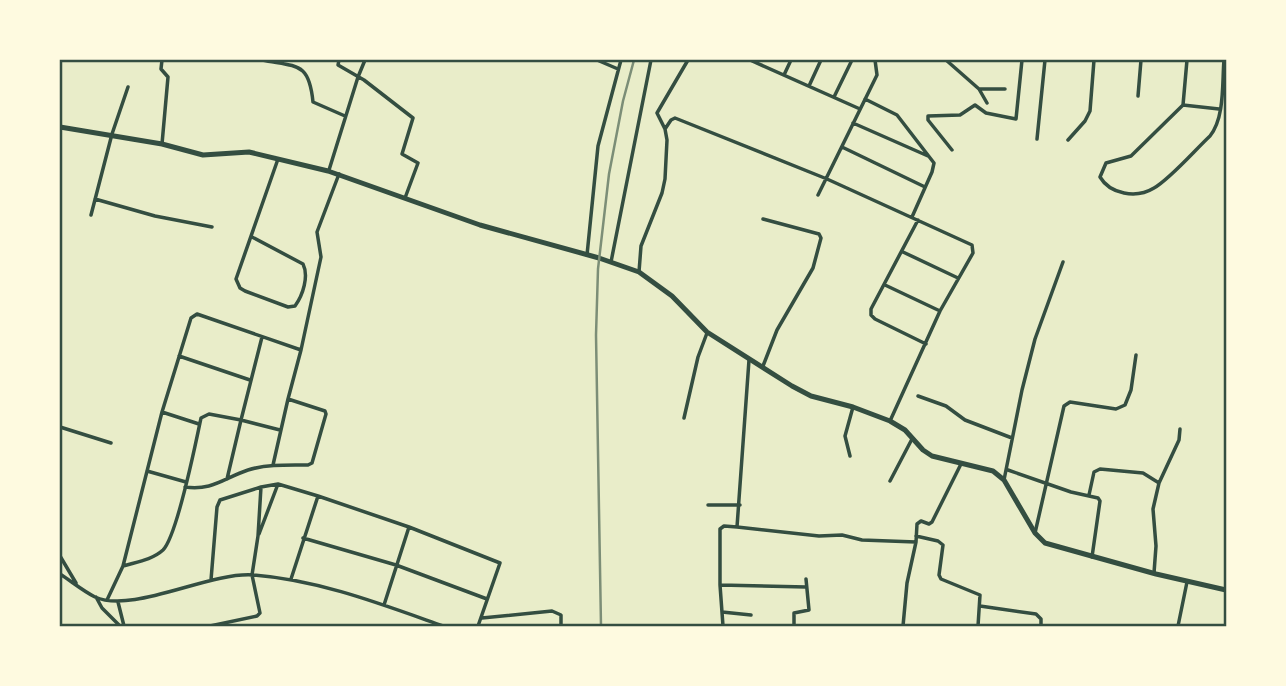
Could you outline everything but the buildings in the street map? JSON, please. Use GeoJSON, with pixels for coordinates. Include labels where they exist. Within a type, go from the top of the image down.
{"type":"FeatureCollection","features":[{"type":"Feature","properties":{"kind":"main road"},"geometry":{"type":"LineString","coordinates":[[60,127],[112,134],[203,155],[249,152],[328,171],[480,225],[639,272],[672,296],[707,332],[811,396],[853,407],[890,421],[905,430],[932,456],[993,471],[1004,480],[1035,533],[1045,543],[1187,582],[1227,590]]}},
{"type":"Feature","properties":{"kind":"street"},"geometry":{"type":"LineString","coordinates":[[162,60],[161,69],[168,77],[162,144]]}},
{"type":"Feature","properties":{"kind":"street"},"geometry":{"type":"LineString","coordinates":[[262,60],[294,66],[306,72],[311,80],[313,102],[345,116]]}},
{"type":"Feature","properties":{"kind":"street"},"geometry":{"type":"LineString","coordinates":[[339,60],[338,65],[413,118],[402,154],[418,163],[405,198]]}},
{"type":"Feature","properties":{"kind":"street"},"geometry":{"type":"LineString","coordinates":[[328,171],[365,60]]}},
{"type":"Feature","properties":{"kind":"street"},"geometry":{"type":"LineString","coordinates":[[597,60],[618,69]]}},
{"type":"Feature","properties":{"kind":"street"},"geometry":{"type":"LineString","coordinates":[[587,256],[597,146],[621,60]]}},
{"type":"Feature","properties":{"kind":"street"},"geometry":{"type":"LineString","coordinates":[[611,262],[651,60]]}},
{"type":"Feature","properties":{"kind":"street"},"geometry":{"type":"LineString","coordinates":[[639,272],[641,246],[665,179],[667,140],[657,113],[688,60]]}},
{"type":"Feature","properties":{"kind":"street"},"geometry":{"type":"LineString","coordinates":[[750,60],[761,62],[860,108]]}},
{"type":"Feature","properties":{"kind":"street"},"geometry":{"type":"LineString","coordinates":[[784,75],[791,60]]}},
{"type":"Feature","properties":{"kind":"street"},"geometry":{"type":"LineString","coordinates":[[809,86],[821,60]]}},
{"type":"Feature","properties":{"kind":"street"},"geometry":{"type":"LineString","coordinates":[[834,97],[852,60]]}},
{"type":"Feature","properties":{"kind":"street"},"geometry":{"type":"LineString","coordinates":[[818,195],[877,73],[875,60]]}},
{"type":"Feature","properties":{"kind":"street"},"geometry":{"type":"LineString","coordinates":[[946,60],[979,89],[987,103]]}},
{"type":"Feature","properties":{"kind":"street"},"geometry":{"type":"LineString","coordinates":[[952,150],[928,120],[928,116],[960,115],[975,105],[986,113],[1016,119],[1023,60]]}},
{"type":"Feature","properties":{"kind":"street"},"geometry":{"type":"LineString","coordinates":[[1037,139],[1045,60]]}},
{"type":"Feature","properties":{"kind":"street"},"geometry":{"type":"LineString","coordinates":[[1068,140],[1090,111],[1094,60]]}},
{"type":"Feature","properties":{"kind":"street"},"geometry":{"type":"LineString","coordinates":[[1138,96],[1141,60]]}},
{"type":"Feature","properties":{"kind":"street"},"geometry":{"type":"LineString","coordinates":[[1187,60],[1183,105],[1131,156],[1106,163],[1100,177],[1105,185],[1130,194],[1154,188],[1210,136],[1215,129],[1220,109],[1224,60]]}},
{"type":"Feature","properties":{"kind":"street"},"geometry":{"type":"LineString","coordinates":[[91,215],[112,134],[128,87]]}},
{"type":"Feature","properties":{"kind":"street"},"geometry":{"type":"LineString","coordinates":[[979,89],[1005,89]]}},
{"type":"Feature","properties":{"kind":"street"},"geometry":{"type":"LineString","coordinates":[[865,99],[897,115],[934,163],[912,217]]}},
{"type":"Feature","properties":{"kind":"street"},"geometry":{"type":"LineString","coordinates":[[1183,105],[1220,109]]}},
{"type":"Feature","properties":{"kind":"street"},"geometry":{"type":"LineString","coordinates":[[665,129],[675,118],[827,179],[972,246],[973,253],[940,311],[890,421]]}},
{"type":"Feature","properties":{"kind":"street"},"geometry":{"type":"LineString","coordinates":[[853,123],[931,158]]}},
{"type":"Feature","properties":{"kind":"street"},"geometry":{"type":"LineString","coordinates":[[842,147],[925,187]]}},
{"type":"Feature","properties":{"kind":"street"},"geometry":{"type":"LineString","coordinates":[[251,237],[303,264],[306,275],[300,300],[295,306],[288,307],[245,291],[237,284],[237,273],[278,159]]}},
{"type":"Feature","properties":{"kind":"street"},"geometry":{"type":"LineString","coordinates":[[273,465],[321,257],[317,232],[339,174]]}},
{"type":"Feature","properties":{"kind":"street"},"geometry":{"type":"LineString","coordinates":[[95,199],[155,216],[212,227]]}},
{"type":"Feature","properties":{"kind":"street"},"geometry":{"type":"LineString","coordinates":[[762,366],[777,330],[813,268],[821,237],[819,234],[763,219]]}},
{"type":"Feature","properties":{"kind":"street"},"geometry":{"type":"LineString","coordinates":[[918,220],[871,309],[871,315],[926,344]]}},
{"type":"Feature","properties":{"kind":"street"},"geometry":{"type":"LineString","coordinates":[[903,251],[958,278]]}},
{"type":"Feature","properties":{"kind":"street"},"geometry":{"type":"LineString","coordinates":[[1004,480],[1035,339],[1063,262]]}},
{"type":"Feature","properties":{"kind":"street"},"geometry":{"type":"LineString","coordinates":[[884,285],[940,311]]}},
{"type":"Feature","properties":{"kind":"street"},"geometry":{"type":"LineString","coordinates":[[107,600],[122,566],[162,412],[191,318],[197,314],[301,350]]}},
{"type":"Feature","properties":{"kind":"street"},"geometry":{"type":"LineString","coordinates":[[684,418],[698,357],[707,332]]}},
{"type":"Feature","properties":{"kind":"street"},"geometry":{"type":"LineString","coordinates":[[227,479],[262,337]]}},
{"type":"Feature","properties":{"kind":"street"},"geometry":{"type":"LineString","coordinates":[[1035,533],[1064,405],[1070,402],[1116,409],[1125,405],[1131,390],[1136,355]]}},
{"type":"Feature","properties":{"kind":"street"},"geometry":{"type":"LineString","coordinates":[[179,356],[250,380]]}},
{"type":"Feature","properties":{"kind":"street"},"geometry":{"type":"LineString","coordinates":[[737,527],[749,358]]}},
{"type":"Feature","properties":{"kind":"street"},"geometry":{"type":"LineString","coordinates":[[918,397],[946,406],[965,421],[1012,438]]}},
{"type":"Feature","properties":{"kind":"street"},"geometry":{"type":"LineString","coordinates":[[147,471],[198,489],[212,487],[249,470],[273,465],[312,463],[325,411],[288,399]]}},
{"type":"Feature","properties":{"kind":"street"},"geometry":{"type":"LineString","coordinates":[[850,456],[845,436],[853,407]]}},
{"type":"Feature","properties":{"kind":"street"},"geometry":{"type":"LineString","coordinates":[[162,412],[200,424]]}},
{"type":"Feature","properties":{"kind":"street"},"geometry":{"type":"LineString","coordinates":[[122,566],[154,556],[164,548],[186,485],[203,415],[241,420],[280,430]]}},
{"type":"Feature","properties":{"kind":"street"},"geometry":{"type":"LineString","coordinates":[[60,427],[111,443]]}},
{"type":"Feature","properties":{"kind":"street"},"geometry":{"type":"LineString","coordinates":[[1154,573],[1156,546],[1153,509],[1159,483],[1179,440],[1180,429]]}},
{"type":"Feature","properties":{"kind":"street"},"geometry":{"type":"LineString","coordinates":[[890,481],[912,439]]}},
{"type":"Feature","properties":{"kind":"street"},"geometry":{"type":"LineString","coordinates":[[904,626],[906,583],[919,522],[932,522],[961,462]]}},
{"type":"Feature","properties":{"kind":"street"},"geometry":{"type":"LineString","coordinates":[[1089,495],[1094,472],[1100,469],[1143,473],[1159,483]]}},
{"type":"Feature","properties":{"kind":"street"},"geometry":{"type":"LineString","coordinates":[[1008,470],[1045,484],[1089,495],[1100,501],[1092,557]]}},
{"type":"Feature","properties":{"kind":"street"},"geometry":{"type":"LineString","coordinates":[[210,626],[260,613],[252,575],[258,536],[278,484]]}},
{"type":"Feature","properties":{"kind":"street"},"geometry":{"type":"LineString","coordinates":[[211,580],[220,500],[278,484],[409,527],[500,563],[478,626]]}},
{"type":"Feature","properties":{"kind":"street"},"geometry":{"type":"LineString","coordinates":[[258,536],[261,487]]}},
{"type":"Feature","properties":{"kind":"street"},"geometry":{"type":"LineString","coordinates":[[291,579],[318,496]]}},
{"type":"Feature","properties":{"kind":"street"},"geometry":{"type":"LineString","coordinates":[[708,505],[740,505]]}},
{"type":"Feature","properties":{"kind":"street"},"geometry":{"type":"LineString","coordinates":[[723,626],[720,529],[723,526],[862,540],[916,542]]}},
{"type":"Feature","properties":{"kind":"street"},"geometry":{"type":"LineString","coordinates":[[384,604],[409,527]]}},
{"type":"Feature","properties":{"kind":"street"},"geometry":{"type":"LineString","coordinates":[[916,536],[941,542],[943,545],[940,577],[978,593],[978,626]]}},
{"type":"Feature","properties":{"kind":"street"},"geometry":{"type":"LineString","coordinates":[[303,538],[396,565],[488,600]]}},
{"type":"Feature","properties":{"kind":"street"},"geometry":{"type":"LineString","coordinates":[[60,556],[77,585]]}},
{"type":"Feature","properties":{"kind":"street"},"geometry":{"type":"LineString","coordinates":[[60,574],[96,597],[118,602],[211,580],[252,575],[291,579],[384,604],[443,626]]}},
{"type":"Feature","properties":{"kind":"street"},"geometry":{"type":"LineString","coordinates":[[794,626],[794,613],[809,610],[806,579]]}},
{"type":"Feature","properties":{"kind":"street"},"geometry":{"type":"LineString","coordinates":[[1178,626],[1187,582]]}},
{"type":"Feature","properties":{"kind":"street"},"geometry":{"type":"LineString","coordinates":[[720,584],[806,587]]}},
{"type":"Feature","properties":{"kind":"street"},"geometry":{"type":"LineString","coordinates":[[96,597],[102,608],[122,626]]}},
{"type":"Feature","properties":{"kind":"street"},"geometry":{"type":"LineString","coordinates":[[118,602],[122,626]]}},
{"type":"Feature","properties":{"kind":"street"},"geometry":{"type":"LineString","coordinates":[[980,606],[1036,614],[1041,619],[1041,626]]}},
{"type":"Feature","properties":{"kind":"street"},"geometry":{"type":"LineString","coordinates":[[482,618],[552,611],[561,615],[561,626]]}},
{"type":"Feature","properties":{"kind":"street"},"geometry":{"type":"LineString","coordinates":[[723,611],[751,615]]}},
{"type":"Feature","properties":{"kind":"railway"},"geometry":{"type":"LineString","coordinates":[[601,626],[596,335],[598,269],[609,174],[634,60]]}}]}
